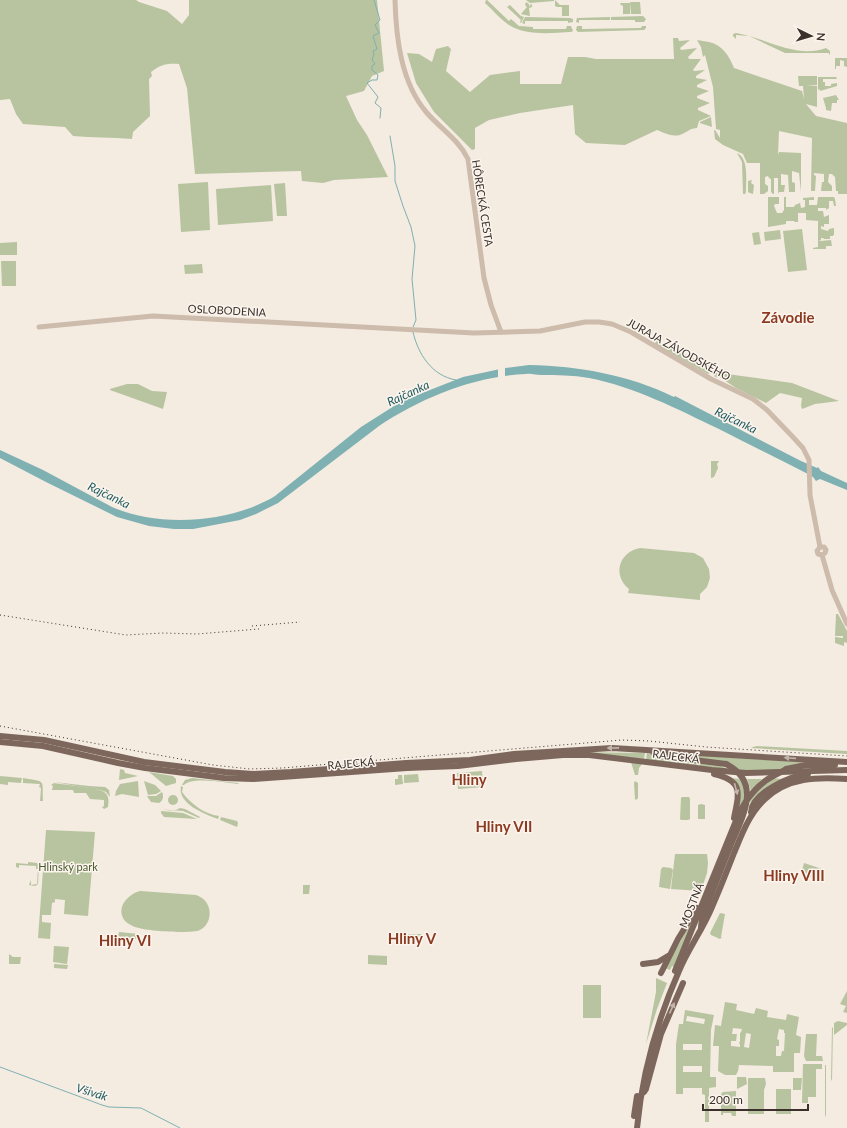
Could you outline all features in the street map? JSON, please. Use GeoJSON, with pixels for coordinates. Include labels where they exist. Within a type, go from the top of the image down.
{"type":"FeatureCollection","features":[{"type":"Feature","properties":{"kind":"main road","name":"RAJECKÁ"},"geometry":{"type":"LineString","coordinates":[[0,736],[50,741],[144,762],[225,772],[258,774],[412,762],[470,760],[514,754],[572,750],[612,748],[646,749]]}},
{"type":"Feature","properties":{"kind":"main road","name":"RAJECKÁ"},"geometry":{"type":"LineString","coordinates":[[0,742],[31,744],[145,768],[224,778],[254,779],[412,768],[464,766],[521,758],[589,755],[706,769]]}},
{"type":"Feature","properties":{"kind":"main road"},"geometry":{"type":"LineString","coordinates":[[646,749],[829,761],[847,766]]}},
{"type":"Feature","properties":{"kind":"main road"},"geometry":{"type":"LineString","coordinates":[[646,749],[656,753],[726,764],[740,774],[747,788],[748,798],[745,809],[702,918],[700,930]]}},
{"type":"Feature","properties":{"kind":"main road","name":"MOSTNÁ"},"geometry":{"type":"LineString","coordinates":[[633,1128],[640,1083],[652,1032],[731,830],[740,811],[748,798],[759,786],[785,770],[806,765],[847,766]]}},
{"type":"Feature","properties":{"kind":"main road"},"geometry":{"type":"LineString","coordinates":[[706,769],[746,773],[805,771],[847,766]]}},
{"type":"Feature","properties":{"kind":"main road"},"geometry":{"type":"LineString","coordinates":[[706,769],[711,773],[729,778],[737,786],[737,803],[731,830]]}},
{"type":"Feature","properties":{"kind":"main road"},"geometry":{"type":"LineString","coordinates":[[805,771],[830,773]]}},
{"type":"Feature","properties":{"kind":"main road"},"geometry":{"type":"LineString","coordinates":[[750,816],[751,809],[758,799],[765,792],[780,782],[804,774],[847,773]]}},
{"type":"Feature","properties":{"kind":"main road","name":"MOSTNÁ"},"geometry":{"type":"LineString","coordinates":[[637,1128],[647,1066],[658,1027],[679,971],[712,908],[750,816],[765,798],[777,789],[788,784],[808,778],[847,778]]}},
{"type":"Feature","properties":{"kind":"main road"},"geometry":{"type":"LineString","coordinates":[[661,973],[678,939],[705,896]]}},
{"type":"Feature","properties":{"kind":"main road"},"geometry":{"type":"LineString","coordinates":[[643,964],[658,962],[669,955]]}},
{"type":"Feature","properties":{"kind":"main road"},"geometry":{"type":"LineString","coordinates":[[641,1097],[646,1089],[661,1034],[683,983]]}},
{"type":"Feature","properties":{"kind":"street","name":"HÔRECKÁ CESTA"},"geometry":{"type":"LineString","coordinates":[[395,0],[396,26],[400,50],[404,69],[413,91],[427,113],[458,143],[468,159],[484,278],[491,305],[502,332]]}},
{"type":"Feature","properties":{"kind":"street","name":"OSLOBODENIA"},"geometry":{"type":"LineString","coordinates":[[39,327],[153,316],[413,330]]}},
{"type":"Feature","properties":{"kind":"street","name":"JURAJA ZÁVODSKÉHO"},"geometry":{"type":"LineString","coordinates":[[413,330],[474,333],[540,331],[585,322],[605,323],[618,326],[711,379],[761,404],[803,448],[809,462],[811,501],[820,546],[824,547],[826,550],[822,555],[832,590],[847,624]]}},
{"type":"Feature","properties":{"kind":"green space"},"geometry":{"type":"Polygon","coordinates":[[[0,0],[136,0],[167,11],[182,24],[189,15],[189,0],[377,0],[384,71],[372,76],[364,91],[346,96],[357,120],[367,135],[388,177],[334,180],[323,183],[302,181],[301,171],[195,174],[187,88],[179,64],[164,65],[151,72],[152,76],[149,79],[150,116],[133,132],[132,139],[73,136],[65,127],[23,124],[16,114],[10,99],[0,100],[0,0]]]}},
{"type":"Feature","properties":{"kind":"green space"},"geometry":{"type":"Polygon","coordinates":[[[486,0],[509,21],[511,19],[519,26],[533,27],[533,29],[566,29],[567,26],[571,26],[573,31],[539,33],[523,31],[509,25],[485,3],[486,0]]]}},
{"type":"Feature","properties":{"kind":"green space"},"geometry":{"type":"Polygon","coordinates":[[[526,0],[554,0],[554,1],[530,3],[526,0]]]}},
{"type":"Feature","properties":{"kind":"green space"},"geometry":{"type":"Polygon","coordinates":[[[555,0],[560,5],[569,5],[569,16],[562,16],[562,7],[555,6],[555,0]]]}},
{"type":"Feature","properties":{"kind":"green space"},"geometry":{"type":"Polygon","coordinates":[[[526,2],[529,4],[529,7],[532,4],[532,7],[529,8],[530,16],[521,14],[527,7],[525,5],[526,2]]]}},
{"type":"Feature","properties":{"kind":"green space"},"geometry":{"type":"Polygon","coordinates":[[[630,2],[640,2],[641,14],[631,14],[630,2]]]}},
{"type":"Feature","properties":{"kind":"green space"},"geometry":{"type":"Polygon","coordinates":[[[620,3],[630,3],[630,14],[623,14],[623,6],[620,3]]]}},
{"type":"Feature","properties":{"kind":"green space"},"geometry":{"type":"Polygon","coordinates":[[[510,5],[524,17],[521,23],[521,20],[507,7],[510,5]]]}},
{"type":"Feature","properties":{"kind":"green space"},"geometry":{"type":"Polygon","coordinates":[[[643,16],[646,19],[644,22],[635,22],[635,20],[611,20],[611,17],[643,16]]]}},
{"type":"Feature","properties":{"kind":"green space"},"geometry":{"type":"Polygon","coordinates":[[[525,17],[570,18],[573,19],[573,22],[525,21],[525,24],[522,23],[525,17]]]}},
{"type":"Feature","properties":{"kind":"green space"},"geometry":{"type":"Polygon","coordinates":[[[610,17],[610,20],[579,20],[579,23],[576,22],[577,18],[610,17]]]}},
{"type":"Feature","properties":{"kind":"green space"},"geometry":{"type":"Polygon","coordinates":[[[577,26],[582,26],[582,29],[641,28],[642,26],[646,26],[646,28],[644,30],[578,32],[576,30],[577,26]]]}},
{"type":"Feature","properties":{"kind":"green space"},"geometry":{"type":"Polygon","coordinates":[[[736,33],[749,36],[736,35],[736,39],[733,34],[736,33]]]}},
{"type":"Feature","properties":{"kind":"green space"},"geometry":{"type":"Polygon","coordinates":[[[749,36],[792,49],[804,51],[815,51],[826,48],[830,51],[830,54],[785,53],[749,36]]]}},
{"type":"Feature","properties":{"kind":"green space"},"geometry":{"type":"Polygon","coordinates":[[[673,38],[678,38],[679,41],[690,40],[680,48],[681,50],[697,48],[688,57],[689,59],[701,59],[693,70],[705,70],[696,76],[696,78],[707,80],[697,85],[697,87],[709,91],[697,96],[697,98],[710,103],[698,108],[698,110],[711,116],[699,121],[697,128],[691,129],[679,135],[669,135],[657,130],[625,145],[586,143],[575,134],[573,105],[520,113],[489,120],[475,128],[475,149],[472,150],[434,112],[416,83],[407,53],[419,54],[432,62],[436,49],[448,46],[451,49],[446,71],[470,92],[490,75],[520,71],[520,84],[561,84],[568,57],[585,57],[596,59],[674,59],[673,38]]]}},
{"type":"Feature","properties":{"kind":"green space"},"geometry":{"type":"Polygon","coordinates":[[[697,40],[714,43],[722,48],[728,55],[734,68],[802,91],[804,99],[803,86],[799,86],[798,76],[817,76],[817,85],[806,86],[817,86],[817,107],[806,104],[816,116],[847,123],[847,194],[838,194],[838,191],[836,191],[835,177],[832,174],[829,174],[828,182],[832,186],[832,191],[821,191],[822,182],[824,182],[824,174],[814,173],[816,176],[815,191],[811,191],[812,138],[779,131],[778,155],[779,152],[801,153],[801,192],[799,173],[792,171],[792,182],[795,183],[795,192],[789,192],[788,175],[781,174],[781,185],[785,185],[784,192],[779,192],[778,194],[778,178],[774,178],[774,194],[771,192],[771,179],[768,176],[765,177],[765,184],[768,186],[768,191],[764,194],[760,194],[760,163],[747,163],[743,154],[723,145],[715,139],[714,130],[720,138],[720,130],[716,129],[713,87],[705,55],[703,57],[701,47],[697,40]]]}},
{"type":"Feature","properties":{"kind":"green space"},"geometry":{"type":"Polygon","coordinates":[[[835,58],[847,58],[847,67],[844,66],[844,61],[840,60],[840,66],[836,66],[835,69],[835,58]]]}},
{"type":"Feature","properties":{"kind":"green space"},"geometry":{"type":"Polygon","coordinates":[[[818,77],[836,77],[837,79],[823,79],[823,82],[825,82],[825,86],[831,86],[831,84],[837,83],[837,86],[820,91],[820,89],[818,90],[818,77]]]}},
{"type":"Feature","properties":{"kind":"green space"},"geometry":{"type":"Polygon","coordinates":[[[836,95],[839,100],[837,100],[837,103],[832,103],[831,111],[826,110],[823,98],[836,95]]]}},
{"type":"Feature","properties":{"kind":"green space"},"geometry":{"type":"Polygon","coordinates":[[[711,117],[712,127],[700,123],[700,122],[711,117]]]}},
{"type":"Feature","properties":{"kind":"green space"},"geometry":{"type":"Polygon","coordinates":[[[737,153],[741,156],[745,165],[745,194],[743,194],[742,162],[737,153]]]}},
{"type":"Feature","properties":{"kind":"green space"},"geometry":{"type":"Polygon","coordinates":[[[752,180],[751,183],[754,185],[753,194],[748,192],[748,181],[752,180]]]}},
{"type":"Feature","properties":{"kind":"green space"},"geometry":{"type":"Polygon","coordinates":[[[208,182],[210,230],[181,232],[178,184],[208,182]]]}},
{"type":"Feature","properties":{"kind":"green space"},"geometry":{"type":"Polygon","coordinates":[[[285,183],[287,216],[277,216],[274,184],[285,183]]]}},
{"type":"Feature","properties":{"kind":"green space"},"geometry":{"type":"Polygon","coordinates":[[[271,185],[273,221],[218,225],[216,189],[271,185]]]}},
{"type":"Feature","properties":{"kind":"green space"},"geometry":{"type":"Polygon","coordinates":[[[768,197],[779,197],[779,204],[775,204],[774,206],[777,213],[782,213],[784,210],[784,197],[786,197],[786,207],[794,207],[800,203],[801,208],[805,207],[805,200],[803,200],[803,198],[814,197],[814,200],[809,200],[809,205],[817,205],[818,197],[834,197],[836,206],[834,206],[833,201],[829,201],[829,208],[826,210],[826,208],[818,208],[818,211],[823,211],[824,217],[829,215],[829,224],[824,224],[824,227],[821,226],[821,229],[828,231],[829,229],[834,228],[834,234],[833,236],[830,236],[830,239],[821,238],[821,240],[819,240],[821,241],[831,240],[832,246],[826,246],[826,249],[813,249],[818,247],[818,221],[806,220],[806,213],[798,213],[798,222],[786,221],[786,224],[768,227],[768,197]]]}},
{"type":"Feature","properties":{"kind":"green space"},"geometry":{"type":"Polygon","coordinates":[[[802,229],[807,270],[788,272],[783,231],[802,229]]]}},
{"type":"Feature","properties":{"kind":"green space"},"geometry":{"type":"Polygon","coordinates":[[[780,230],[781,239],[765,241],[764,232],[780,230]]]}},
{"type":"Feature","properties":{"kind":"green space"},"geometry":{"type":"Polygon","coordinates":[[[759,232],[761,244],[754,245],[752,233],[759,232]]]}},
{"type":"Feature","properties":{"kind":"green space"},"geometry":{"type":"Polygon","coordinates":[[[17,242],[17,255],[0,255],[0,243],[17,242]]]}},
{"type":"Feature","properties":{"kind":"green space"},"geometry":{"type":"Polygon","coordinates":[[[1,261],[16,261],[16,286],[2,286],[1,261]]]}},
{"type":"Feature","properties":{"kind":"green space"},"geometry":{"type":"Polygon","coordinates":[[[202,264],[203,273],[185,274],[184,265],[202,264]]]}},
{"type":"Feature","properties":{"kind":"green space"},"geometry":{"type":"Polygon","coordinates":[[[656,341],[727,374],[792,383],[839,401],[815,404],[802,409],[802,398],[780,393],[766,403],[736,388],[721,378],[715,377],[710,373],[708,374],[655,344],[656,341]]]}},
{"type":"Feature","properties":{"kind":"green space"},"geometry":{"type":"Polygon","coordinates":[[[127,384],[138,384],[152,391],[167,392],[163,409],[110,390],[127,384]]]}},
{"type":"Feature","properties":{"kind":"green space"},"geometry":{"type":"Polygon","coordinates":[[[711,461],[719,461],[714,477],[711,478],[711,461]]]}},
{"type":"Feature","properties":{"kind":"green space"},"geometry":{"type":"Polygon","coordinates":[[[640,548],[694,553],[703,558],[709,569],[710,578],[707,587],[700,594],[700,600],[628,593],[629,589],[624,583],[619,571],[620,565],[627,554],[640,548]]]}},
{"type":"Feature","properties":{"kind":"green space"},"geometry":{"type":"Polygon","coordinates":[[[836,614],[838,614],[847,631],[847,643],[844,642],[844,646],[835,643],[835,637],[843,638],[843,636],[835,636],[836,614]]]}},
{"type":"Feature","properties":{"kind":"green space"},"geometry":{"type":"Polygon","coordinates":[[[757,746],[847,751],[847,754],[751,748],[757,746]]]}},
{"type":"Feature","properties":{"kind":"green space"},"geometry":{"type":"Polygon","coordinates":[[[574,752],[645,753],[644,759],[574,752]]]}},
{"type":"Feature","properties":{"kind":"green space"},"geometry":{"type":"Polygon","coordinates":[[[647,753],[718,765],[731,770],[646,760],[647,753]]]}},
{"type":"Feature","properties":{"kind":"green space"},"geometry":{"type":"Polygon","coordinates":[[[671,753],[812,762],[785,767],[778,770],[741,771],[729,763],[695,759],[671,753]]]}},
{"type":"Feature","properties":{"kind":"green space"},"geometry":{"type":"Polygon","coordinates":[[[631,762],[642,764],[639,768],[638,775],[635,775],[631,762]]]}},
{"type":"Feature","properties":{"kind":"green space"},"geometry":{"type":"Polygon","coordinates":[[[120,769],[124,770],[125,773],[138,776],[119,780],[120,769]]]}},
{"type":"Feature","properties":{"kind":"green space"},"geometry":{"type":"Polygon","coordinates":[[[482,771],[483,787],[458,789],[457,773],[482,771]]]}},
{"type":"Feature","properties":{"kind":"green space"},"geometry":{"type":"Polygon","coordinates":[[[149,772],[173,776],[176,779],[176,783],[166,786],[149,772]]]}},
{"type":"Feature","properties":{"kind":"green space"},"geometry":{"type":"Polygon","coordinates":[[[418,774],[419,782],[404,783],[404,775],[418,774]]]}},
{"type":"Feature","properties":{"kind":"green space"},"geometry":{"type":"Polygon","coordinates":[[[398,775],[402,775],[403,784],[395,785],[395,779],[398,779],[398,775]]]}},
{"type":"Feature","properties":{"kind":"green space"},"geometry":{"type":"Polygon","coordinates":[[[0,776],[22,778],[21,783],[8,782],[8,785],[0,784],[0,776]]]}},
{"type":"Feature","properties":{"kind":"green space"},"geometry":{"type":"Polygon","coordinates":[[[23,778],[40,781],[42,783],[43,801],[40,801],[40,784],[23,783],[23,778]]]}},
{"type":"Feature","properties":{"kind":"green space"},"geometry":{"type":"Polygon","coordinates":[[[192,778],[239,784],[202,780],[188,782],[182,785],[185,780],[192,778]]]}},
{"type":"Feature","properties":{"kind":"green space"},"geometry":{"type":"Polygon","coordinates":[[[732,778],[740,779],[745,792],[744,799],[738,811],[739,789],[738,785],[732,778]]]}},
{"type":"Feature","properties":{"kind":"green space"},"geometry":{"type":"Polygon","coordinates":[[[774,778],[781,779],[752,803],[748,809],[757,790],[774,778]]]}},
{"type":"Feature","properties":{"kind":"green space"},"geometry":{"type":"Polygon","coordinates":[[[747,779],[762,779],[751,791],[747,779]]]}},
{"type":"Feature","properties":{"kind":"green space"},"geometry":{"type":"Polygon","coordinates":[[[138,781],[139,797],[122,794],[115,796],[120,784],[138,781]]]}},
{"type":"Feature","properties":{"kind":"green space"},"geometry":{"type":"Polygon","coordinates":[[[144,781],[155,785],[161,791],[156,794],[148,795],[144,781]]]}},
{"type":"Feature","properties":{"kind":"green space"},"geometry":{"type":"Polygon","coordinates":[[[635,781],[638,783],[638,798],[636,800],[634,783],[635,781]]]}},
{"type":"Feature","properties":{"kind":"green space"},"geometry":{"type":"Polygon","coordinates":[[[54,782],[105,787],[109,790],[110,797],[106,792],[100,790],[54,782]]]}},
{"type":"Feature","properties":{"kind":"green space"},"geometry":{"type":"Polygon","coordinates":[[[54,783],[100,790],[107,795],[108,807],[104,809],[102,807],[104,806],[104,800],[90,799],[86,793],[74,793],[73,790],[52,790],[53,786],[51,785],[54,783]]]}},
{"type":"Feature","properties":{"kind":"green space"},"geometry":{"type":"Polygon","coordinates":[[[181,786],[183,787],[182,792],[189,801],[203,811],[219,816],[218,819],[200,811],[188,803],[183,798],[181,792],[181,786]]]}},
{"type":"Feature","properties":{"kind":"green space"},"geometry":{"type":"Polygon","coordinates":[[[162,792],[163,798],[159,803],[151,802],[147,796],[156,796],[162,792]]]}},
{"type":"Feature","properties":{"kind":"green space"},"geometry":{"type":"Polygon","coordinates":[[[171,795],[175,795],[177,796],[177,804],[171,805],[168,802],[168,798],[171,795]]]}},
{"type":"Feature","properties":{"kind":"green space"},"geometry":{"type":"Polygon","coordinates":[[[682,797],[689,797],[690,799],[690,819],[688,820],[680,819],[682,797]]]}},
{"type":"Feature","properties":{"kind":"green space"},"geometry":{"type":"Polygon","coordinates":[[[698,805],[705,805],[705,819],[698,819],[698,805]]]}},
{"type":"Feature","properties":{"kind":"green space"},"geometry":{"type":"Polygon","coordinates":[[[180,808],[185,809],[200,817],[199,818],[183,811],[174,810],[180,808]]]}},
{"type":"Feature","properties":{"kind":"green space"},"geometry":{"type":"Polygon","coordinates":[[[161,811],[183,813],[197,819],[164,817],[161,811]]]}},
{"type":"Feature","properties":{"kind":"green space"},"geometry":{"type":"Polygon","coordinates":[[[221,817],[237,821],[237,827],[220,820],[221,817]]]}},
{"type":"Feature","properties":{"kind":"green space","name":"Hlinský park"},"geometry":{"type":"Polygon","coordinates":[[[46,830],[95,832],[88,916],[64,914],[65,900],[55,899],[55,902],[52,903],[51,915],[42,915],[42,922],[51,923],[50,939],[38,938],[46,830]]]}},
{"type":"Feature","properties":{"kind":"green space"},"geometry":{"type":"Polygon","coordinates":[[[675,854],[707,854],[707,873],[701,891],[671,889],[675,854]]]}},
{"type":"Feature","properties":{"kind":"green space"},"geometry":{"type":"Polygon","coordinates":[[[16,863],[37,863],[39,865],[38,883],[37,884],[38,869],[36,869],[36,866],[19,865],[19,868],[16,867],[16,863]]]}},
{"type":"Feature","properties":{"kind":"green space"},"geometry":{"type":"Polygon","coordinates":[[[804,863],[825,870],[822,880],[801,874],[804,863]]]}},
{"type":"Feature","properties":{"kind":"green space"},"geometry":{"type":"Polygon","coordinates":[[[663,867],[671,868],[673,870],[670,889],[659,887],[661,869],[663,867]]]}},
{"type":"Feature","properties":{"kind":"green space"},"geometry":{"type":"Polygon","coordinates":[[[31,880],[31,885],[37,884],[36,886],[29,885],[31,880]]]}},
{"type":"Feature","properties":{"kind":"green space"},"geometry":{"type":"Polygon","coordinates":[[[303,885],[310,885],[309,894],[303,894],[303,885]]]}},
{"type":"Feature","properties":{"kind":"green space"},"geometry":{"type":"Polygon","coordinates":[[[140,891],[196,895],[202,898],[208,906],[210,912],[208,922],[205,927],[200,930],[188,932],[151,930],[133,926],[125,921],[121,911],[127,898],[140,891]]]}},
{"type":"Feature","properties":{"kind":"green space"},"geometry":{"type":"Polygon","coordinates":[[[720,913],[725,914],[722,937],[720,939],[711,935],[710,933],[720,913]]]}},
{"type":"Feature","properties":{"kind":"green space"},"geometry":{"type":"Polygon","coordinates":[[[695,916],[674,967],[672,966],[670,970],[665,968],[695,916]]]}},
{"type":"Feature","properties":{"kind":"green space"},"geometry":{"type":"Polygon","coordinates":[[[119,932],[139,934],[139,939],[118,938],[119,932]]]}},
{"type":"Feature","properties":{"kind":"green space"},"geometry":{"type":"Polygon","coordinates":[[[408,934],[422,934],[422,942],[408,941],[408,934]]]}},
{"type":"Feature","properties":{"kind":"green space"},"geometry":{"type":"Polygon","coordinates":[[[54,946],[69,947],[67,964],[53,962],[54,946]]]}},
{"type":"Feature","properties":{"kind":"green space"},"geometry":{"type":"Polygon","coordinates":[[[9,954],[13,957],[21,957],[20,964],[9,964],[9,954]]]}},
{"type":"Feature","properties":{"kind":"green space"},"geometry":{"type":"Polygon","coordinates":[[[368,955],[387,956],[387,965],[368,964],[368,955]]]}},
{"type":"Feature","properties":{"kind":"green space"},"geometry":{"type":"Polygon","coordinates":[[[54,964],[68,965],[67,969],[54,968],[54,964]]]}},
{"type":"Feature","properties":{"kind":"green space"},"geometry":{"type":"Polygon","coordinates":[[[656,978],[667,983],[646,1044],[656,992],[656,978]]]}},
{"type":"Feature","properties":{"kind":"green space"},"geometry":{"type":"Polygon","coordinates":[[[583,985],[601,985],[601,1018],[583,1018],[583,985]]]}},
{"type":"Feature","properties":{"kind":"green space"},"geometry":{"type":"Polygon","coordinates":[[[847,991],[847,1013],[843,1012],[846,1006],[840,1004],[847,991]]]}},
{"type":"Feature","properties":{"kind":"green space"},"geometry":{"type":"Polygon","coordinates":[[[725,1002],[737,1004],[736,1010],[754,1014],[756,1008],[768,1011],[767,1017],[786,1020],[787,1014],[799,1017],[796,1035],[801,1037],[800,1053],[794,1053],[794,1072],[773,1072],[773,1066],[739,1065],[736,1075],[725,1075],[718,1071],[719,1046],[713,1046],[715,1025],[721,1026],[725,1002]],[[733,1028],[732,1034],[737,1034],[736,1041],[731,1041],[731,1046],[740,1047],[740,1033],[742,1029],[733,1028]],[[779,1029],[777,1039],[779,1040],[779,1046],[776,1046],[776,1056],[781,1056],[782,1051],[784,1051],[784,1030],[779,1029]],[[746,1033],[744,1047],[749,1048],[751,1034],[746,1033]]]}},
{"type":"Feature","properties":{"kind":"green space"},"geometry":{"type":"Polygon","coordinates":[[[685,1010],[714,1015],[711,1030],[710,1077],[716,1077],[716,1087],[709,1088],[709,1122],[705,1122],[705,1095],[702,1094],[702,1088],[683,1088],[683,1094],[676,1094],[676,1044],[679,1024],[683,1024],[685,1010]],[[687,1016],[686,1021],[704,1024],[705,1019],[687,1016]],[[683,1044],[683,1050],[702,1050],[702,1044],[683,1044]],[[683,1066],[683,1072],[702,1072],[702,1066],[683,1066]]]}},
{"type":"Feature","properties":{"kind":"green space"},"geometry":{"type":"Polygon","coordinates":[[[838,1021],[847,1023],[847,1025],[834,1035],[834,1023],[838,1021]]]}},
{"type":"Feature","properties":{"kind":"green space"},"geometry":{"type":"Polygon","coordinates":[[[832,1027],[833,1028],[832,1081],[831,1079],[832,1027]]]}},
{"type":"Feature","properties":{"kind":"green space"},"geometry":{"type":"Polygon","coordinates":[[[806,1034],[817,1034],[816,1056],[822,1056],[823,1061],[806,1061],[804,1056],[806,1034]]]}},
{"type":"Feature","properties":{"kind":"green space"},"geometry":{"type":"Polygon","coordinates":[[[803,1064],[822,1064],[822,1069],[816,1069],[816,1097],[808,1097],[808,1103],[802,1103],[803,1064]]]}},
{"type":"Feature","properties":{"kind":"green space"},"geometry":{"type":"Polygon","coordinates":[[[826,1065],[826,1117],[825,1115],[826,1065]]]}},
{"type":"Feature","properties":{"kind":"green space"},"geometry":{"type":"Polygon","coordinates":[[[737,1077],[746,1077],[747,1084],[737,1089],[737,1077]]]}},
{"type":"Feature","properties":{"kind":"green space"},"geometry":{"type":"Polygon","coordinates":[[[748,1078],[765,1078],[764,1114],[748,1114],[748,1078]]]}},
{"type":"Feature","properties":{"kind":"green space"},"geometry":{"type":"Polygon","coordinates":[[[793,1078],[802,1078],[801,1090],[793,1090],[793,1078]]]}},
{"type":"Feature","properties":{"kind":"green space"},"geometry":{"type":"Polygon","coordinates":[[[776,1089],[791,1089],[791,1114],[776,1114],[776,1089]]]}},
{"type":"Feature","properties":{"kind":"green space"},"geometry":{"type":"Polygon","coordinates":[[[736,1091],[736,1116],[732,1116],[731,1113],[723,1113],[723,1115],[721,1115],[721,1094],[723,1092],[736,1091]]]}},
{"type":"Feature","properties":{"kind":"water"},"geometry":{"type":"Polygon","coordinates":[[[529,365],[566,367],[622,377],[657,389],[674,397],[675,396],[801,461],[817,468],[818,467],[821,471],[847,483],[847,490],[820,479],[816,481],[813,477],[806,473],[672,406],[623,387],[589,378],[530,374],[487,379],[468,384],[449,390],[412,406],[379,426],[278,503],[240,520],[193,529],[174,529],[149,526],[117,517],[0,458],[0,450],[43,470],[112,507],[131,514],[173,520],[195,520],[216,517],[238,512],[275,496],[361,427],[402,401],[463,377],[505,368],[529,365]]]}},
{"type":"Feature","properties":{"kind":"pier"},"geometry":{"type":"Polygon","coordinates":[[[505,366],[505,378],[498,379],[498,367],[505,366]]]}},
{"type":"Feature","properties":{"kind":"waterway"},"geometry":{"type":"LineString","coordinates":[[374,0],[380,20],[375,25],[379,33],[373,36],[377,49],[373,51],[374,54],[372,60],[375,64],[372,66],[372,70],[378,75],[377,80],[372,80],[367,83],[378,97],[375,103],[381,108],[380,118]]}},
{"type":"Feature","properties":{"kind":"waterway"},"geometry":{"type":"LineString","coordinates":[[390,136],[395,166],[395,181],[411,227],[415,246],[412,279],[416,320],[413,327]]}},
{"type":"Feature","properties":{"kind":"waterway"},"geometry":{"type":"LineString","coordinates":[[413,332],[418,348],[427,363],[440,374],[447,378],[456,380]]}},
{"type":"Feature","properties":{"kind":"waterway","name":"Všivák"},"geometry":{"type":"LineString","coordinates":[[0,1067],[102,1105],[109,1107],[141,1108],[180,1128]]}},
{"type":"Feature","properties":{"kind":"railway"},"geometry":{"type":"LineString","coordinates":[[0,615],[126,635],[163,633],[197,634],[259,629]]}},
{"type":"Feature","properties":{"kind":"railway"},"geometry":{"type":"LineString","coordinates":[[252,626],[300,622]]}},
{"type":"Feature","properties":{"kind":"railway"},"geometry":{"type":"LineString","coordinates":[[0,726],[213,765],[250,769],[282,768],[622,740],[847,756]]}},
{"type":"Feature","properties":{"kind":"district","name":"Závodie"},"geometry":{"type":"Point","coordinates":[788,317]}},
{"type":"Feature","properties":{"kind":"district","name":"Hliny"},"geometry":{"type":"Point","coordinates":[469,779]}},
{"type":"Feature","properties":{"kind":"district","name":"Hliny VII"},"geometry":{"type":"Point","coordinates":[504,826]}},
{"type":"Feature","properties":{"kind":"district","name":"Hliny VIII"},"geometry":{"type":"Point","coordinates":[794,875]}},
{"type":"Feature","properties":{"kind":"district","name":"Hliny V"},"geometry":{"type":"Point","coordinates":[412,938]}},
{"type":"Feature","properties":{"kind":"district","name":"Hliny VI"},"geometry":{"type":"Point","coordinates":[125,940]}},
{"type":"Feature","properties":{"kind":"water label","name":"Rajčanka"},"geometry":{"type":"Point","coordinates":[408,393]}},
{"type":"Feature","properties":{"kind":"water label","name":"Rajčanka"},"geometry":{"type":"Point","coordinates":[736,420]}},
{"type":"Feature","properties":{"kind":"water label","name":"Rajčanka"},"geometry":{"type":"Point","coordinates":[109,495]}}]}
